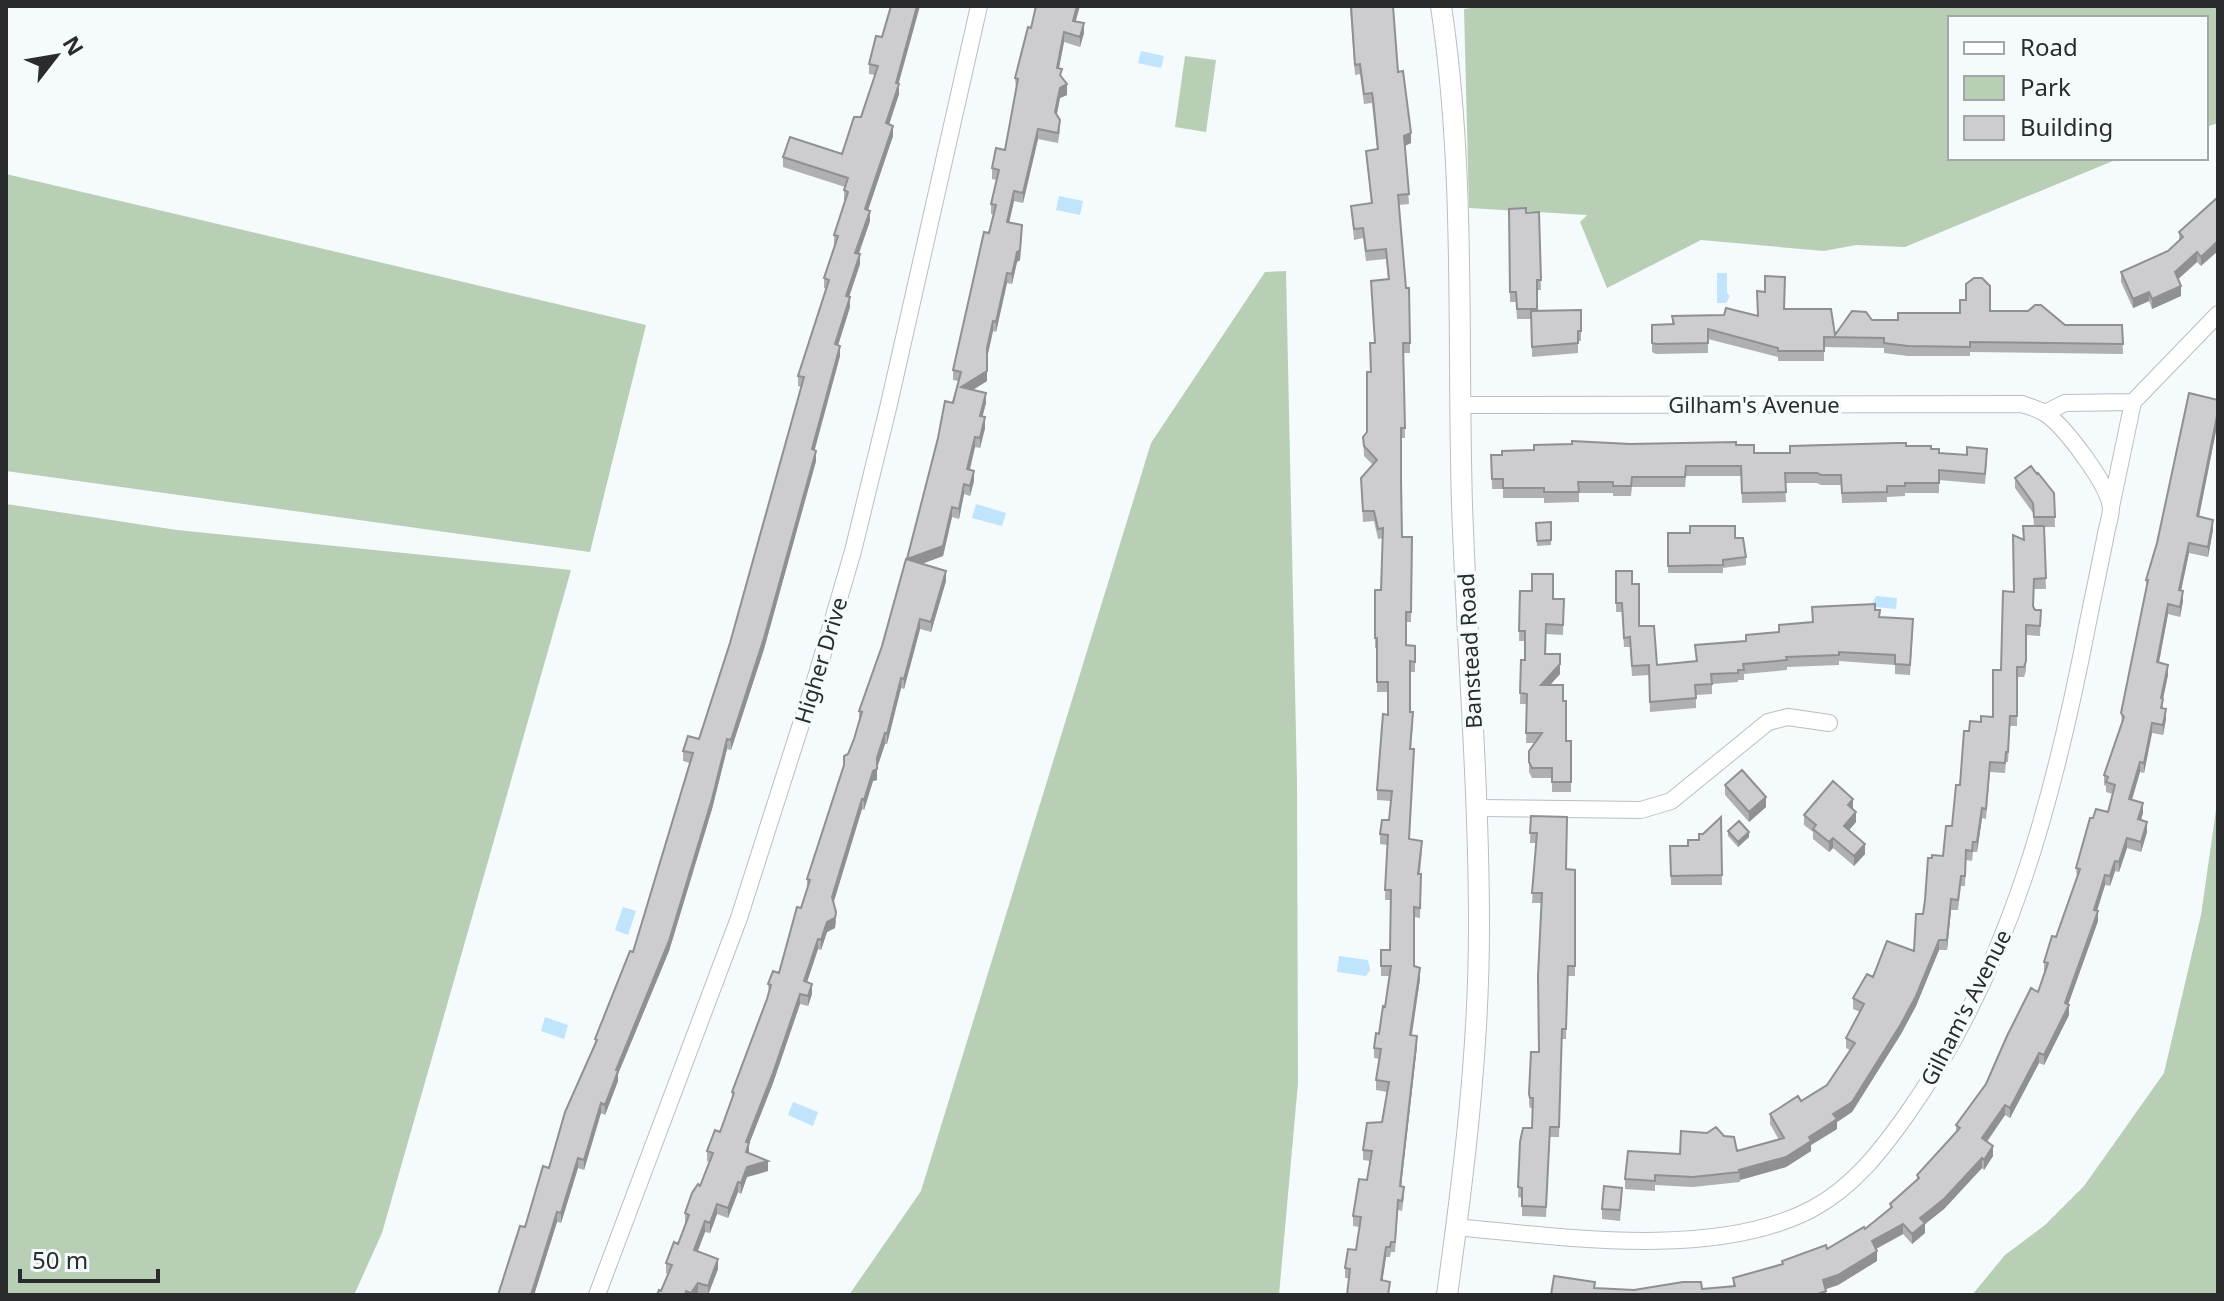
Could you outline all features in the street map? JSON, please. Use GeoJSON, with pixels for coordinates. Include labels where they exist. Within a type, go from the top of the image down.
{"type":"FeatureCollection","features":[{"type":"Feature","properties":{"kind":"street","name":"Higher Drive"},"geometry":{"type":"LineString","coordinates":[[597,1295],[739,918],[817,674],[853,551],[889,404],[979,6]]}},
{"type":"Feature","properties":{"kind":"street","name":"Banstead Road"},"geometry":{"type":"LineString","coordinates":[[1441,6],[1451,73],[1459,190],[1463,518],[1479,928],[1471,1097],[1447,1295]]}},
{"type":"Feature","properties":{"kind":"street"},"geometry":{"type":"LineString","coordinates":[[2133,402],[2218,314]]}},
{"type":"Feature","properties":{"kind":"street","name":"Gilham's Avenue"},"geometry":{"type":"LineString","coordinates":[[1456,1227],[1617,1241],[1706,1236],[1749,1230],[1797,1215],[1839,1193],[1864,1169],[1897,1128],[1943,1059],[1981,985],[2022,886],[2040,831],[2072,701],[2133,402],[2065,403],[2045,413],[2022,404],[1461,405]]}},
{"type":"Feature","properties":{"kind":"street"},"geometry":{"type":"LineString","coordinates":[[2045,413],[2069,436],[2092,467],[2111,507]]}},
{"type":"Feature","properties":{"kind":"street"},"geometry":{"type":"LineString","coordinates":[[1476,808],[1656,808],[1671,801],[1768,722],[1788,717],[1829,723]]}},
{"type":"Feature","properties":{"kind":"green space"},"geometry":{"type":"Polygon","coordinates":[[[1486,6],[2218,6],[2218,123],[2208,126],[2208,16],[1948,16],[1948,160],[2115,160],[1905,247],[1856,245],[1824,251],[1701,240],[1607,288],[1580,222],[1587,215],[1469,208],[1464,9],[1486,6]]]}},
{"type":"Feature","properties":{"kind":"green space"},"geometry":{"type":"Polygon","coordinates":[[[1185,56],[1216,60],[1206,132],[1175,127],[1185,56]]]}},
{"type":"Feature","properties":{"kind":"green space"},"geometry":{"type":"Polygon","coordinates":[[[6,174],[646,325],[590,552],[6,471],[6,174]]]}},
{"type":"Feature","properties":{"kind":"green space"},"geometry":{"type":"Polygon","coordinates":[[[1286,271],[1297,781],[1298,1083],[1279,1295],[849,1295],[921,1191],[1151,443],[1265,272],[1286,271]]]}},
{"type":"Feature","properties":{"kind":"green space"},"geometry":{"type":"Polygon","coordinates":[[[6,504],[177,530],[571,570],[382,1233],[354,1295],[6,1295],[6,504]]]}},
{"type":"Feature","properties":{"kind":"green space"},"geometry":{"type":"Polygon","coordinates":[[[2218,796],[2218,1295],[1972,1295],[2005,1255],[2045,1225],[2084,1186],[2164,1073],[2201,915],[2218,796]]]}},
{"type":"Feature","properties":{"kind":"water"},"geometry":{"type":"Polygon","coordinates":[[[1141,51],[1164,56],[1161,68],[1138,63],[1141,51]]]}},
{"type":"Feature","properties":{"kind":"water"},"geometry":{"type":"Polygon","coordinates":[[[1059,196],[1083,201],[1080,215],[1056,210],[1059,196]]]}},
{"type":"Feature","properties":{"kind":"water"},"geometry":{"type":"Polygon","coordinates":[[[1717,273],[1727,273],[1727,293],[1730,296],[1726,303],[1717,303],[1717,273]]]}},
{"type":"Feature","properties":{"kind":"water"},"geometry":{"type":"Polygon","coordinates":[[[976,504],[1006,513],[1002,526],[972,518],[976,504]]]}},
{"type":"Feature","properties":{"kind":"water"},"geometry":{"type":"Polygon","coordinates":[[[1876,596],[1897,598],[1896,609],[1875,607],[1872,604],[1876,596]]]}},
{"type":"Feature","properties":{"kind":"water"},"geometry":{"type":"Polygon","coordinates":[[[623,907],[636,911],[628,935],[615,930],[623,907]]]}},
{"type":"Feature","properties":{"kind":"water"},"geometry":{"type":"Polygon","coordinates":[[[1339,956],[1368,960],[1370,970],[1366,976],[1337,972],[1339,956]]]}},
{"type":"Feature","properties":{"kind":"water"},"geometry":{"type":"Polygon","coordinates":[[[545,1017],[568,1025],[564,1039],[541,1031],[545,1017]]]}},
{"type":"Feature","properties":{"kind":"water"},"geometry":{"type":"Polygon","coordinates":[[[793,1102],[818,1112],[813,1126],[788,1115],[793,1102]]]}},
{"type":"Feature","properties":{"kind":"building"},"geometry":{"type":"Polygon","coordinates":[[[891,6],[917,6],[896,83],[899,84],[886,123],[893,126],[865,209],[870,211],[855,253],[860,254],[835,344],[840,346],[812,449],[816,451],[764,638],[731,740],[727,739],[669,941],[616,1070],[605,1105],[601,1103],[584,1160],[578,1158],[531,1295],[498,1295],[520,1226],[525,1227],[543,1166],[549,1168],[565,1112],[597,1040],[630,951],[633,952],[693,753],[683,751],[688,736],[699,739],[730,643],[804,377],[798,376],[829,280],[824,278],[838,236],[834,235],[848,192],[844,190],[848,178],[783,157],[790,137],[842,154],[854,117],[861,117],[878,66],[869,64],[876,36],[882,37],[891,6]]]}},
{"type":"Feature","properties":{"kind":"building"},"geometry":{"type":"Polygon","coordinates":[[[1036,6],[1077,6],[1073,21],[1084,23],[1080,37],[1064,32],[1057,68],[1062,69],[1060,75],[1067,84],[1060,88],[1055,112],[1060,120],[1058,133],[1038,129],[1023,193],[1014,191],[1007,222],[1022,225],[1020,250],[1012,274],[1007,273],[996,322],[993,321],[987,348],[987,371],[961,387],[986,393],[980,416],[985,417],[980,438],[975,437],[967,469],[974,471],[970,486],[964,484],[959,509],[952,507],[943,546],[907,559],[945,401],[953,403],[961,372],[953,370],[984,232],[989,233],[996,205],[991,204],[999,170],[992,168],[996,148],[1005,150],[1018,79],[1015,78],[1036,6]]]}},
{"type":"Feature","properties":{"kind":"building"},"geometry":{"type":"Polygon","coordinates":[[[1351,6],[1393,6],[1398,72],[1403,71],[1411,133],[1404,136],[1409,194],[1398,195],[1406,288],[1409,288],[1410,343],[1403,343],[1405,428],[1401,428],[1401,481],[1402,537],[1412,537],[1411,612],[1406,612],[1406,645],[1415,646],[1415,662],[1410,661],[1410,712],[1413,712],[1410,749],[1414,749],[1409,839],[1422,841],[1418,874],[1421,874],[1420,908],[1414,907],[1414,966],[1420,968],[1410,1035],[1417,1036],[1400,1186],[1404,1187],[1402,1201],[1398,1200],[1395,1242],[1386,1247],[1381,1280],[1390,1282],[1388,1295],[1347,1295],[1350,1269],[1345,1268],[1348,1249],[1356,1250],[1361,1217],[1353,1216],[1359,1179],[1367,1180],[1372,1151],[1363,1150],[1367,1123],[1382,1122],[1389,1082],[1376,1080],[1381,1049],[1374,1048],[1385,1007],[1391,966],[1381,966],[1381,950],[1390,950],[1391,890],[1385,890],[1388,835],[1380,834],[1382,820],[1389,820],[1392,791],[1377,790],[1383,714],[1388,715],[1388,682],[1377,682],[1375,638],[1375,590],[1381,590],[1383,528],[1378,529],[1374,511],[1363,511],[1361,478],[1377,460],[1364,446],[1363,437],[1367,432],[1370,343],[1375,343],[1371,281],[1389,279],[1386,249],[1366,251],[1363,228],[1354,229],[1351,206],[1372,203],[1366,151],[1378,149],[1372,93],[1364,94],[1360,64],[1355,65],[1351,6]]]}},
{"type":"Feature","properties":{"kind":"building"},"geometry":{"type":"Polygon","coordinates":[[[2218,197],[2218,241],[2201,257],[2197,252],[2175,272],[2181,286],[2152,299],[2149,292],[2133,299],[2121,272],[2168,251],[2183,237],[2179,232],[2218,197]]]}},
{"type":"Feature","properties":{"kind":"building"},"geometry":{"type":"Polygon","coordinates":[[[1526,208],[1526,213],[1539,212],[1541,280],[1537,280],[1537,309],[1517,309],[1516,292],[1510,292],[1509,209],[1526,208]]]}},
{"type":"Feature","properties":{"kind":"building"},"geometry":{"type":"Polygon","coordinates":[[[1765,276],[1785,277],[1784,309],[1831,309],[1835,335],[1852,311],[1866,312],[1872,320],[1898,320],[1898,313],[1960,313],[1960,300],[1966,300],[1966,284],[1974,278],[1982,278],[1990,286],[1990,311],[2028,311],[2035,305],[2041,305],[2065,325],[2122,325],[2123,344],[1970,342],[1970,347],[1908,346],[1884,343],[1884,338],[1824,337],[1824,351],[1778,351],[1778,348],[1708,329],[1708,343],[1652,343],[1652,325],[1674,324],[1672,316],[1724,315],[1726,308],[1758,316],[1757,291],[1765,292],[1765,276]]]}},
{"type":"Feature","properties":{"kind":"building"},"geometry":{"type":"Polygon","coordinates":[[[1581,310],[1578,343],[1532,347],[1531,311],[1581,310]]]}},
{"type":"Feature","properties":{"kind":"building"},"geometry":{"type":"Polygon","coordinates":[[[2189,393],[2218,400],[2197,516],[2213,520],[2208,547],[2189,543],[2179,590],[2183,591],[2180,607],[2168,604],[2157,662],[2168,665],[2161,698],[2161,708],[2166,709],[2163,725],[2152,723],[2144,763],[2140,762],[2129,799],[2143,803],[2138,819],[2147,822],[2141,842],[2127,838],[2119,862],[2115,861],[2110,876],[2105,875],[2094,910],[2098,911],[2065,1003],[2069,1005],[2044,1055],[2039,1053],[2010,1108],[2005,1105],[1982,1138],[1993,1146],[1984,1160],[1982,1158],[1944,1199],[1920,1218],[1925,1223],[1912,1234],[1903,1224],[1872,1241],[1877,1251],[1838,1275],[1823,1280],[1826,1291],[1815,1295],[1551,1295],[1554,1276],[1595,1282],[1594,1288],[1634,1290],[1683,1282],[1701,1282],[1702,1289],[1735,1286],[1733,1278],[1783,1264],[1782,1261],[1826,1245],[1827,1249],[1865,1229],[1892,1207],[1890,1204],[1919,1178],[1917,1175],[1960,1128],[1956,1125],[1986,1084],[2031,988],[2038,992],[2048,963],[2044,962],[2052,936],[2056,937],[2080,869],[2076,868],[2090,818],[2093,818],[2096,809],[2108,812],[2115,785],[2106,782],[2108,777],[2104,775],[2124,717],[2121,713],[2146,580],[2157,543],[2189,393]]]}},
{"type":"Feature","properties":{"kind":"building"},"geometry":{"type":"Polygon","coordinates":[[[1572,441],[1630,444],[1736,442],[1736,445],[1754,445],[1754,453],[1790,453],[1790,446],[1898,443],[1931,446],[1931,449],[1939,449],[1939,453],[1967,455],[1967,447],[1987,449],[1985,474],[1939,470],[1939,483],[1887,486],[1887,492],[1842,493],[1841,475],[1785,473],[1786,492],[1742,493],[1741,466],[1686,466],[1685,477],[1632,477],[1631,486],[1613,486],[1613,482],[1578,482],[1579,492],[1503,488],[1503,479],[1492,479],[1491,455],[1502,455],[1502,451],[1534,450],[1534,445],[1572,444],[1572,441]]]}},
{"type":"Feature","properties":{"kind":"building"},"geometry":{"type":"Polygon","coordinates":[[[2031,466],[2054,493],[2055,517],[2034,517],[2033,503],[2015,478],[2031,466]]]}},
{"type":"Feature","properties":{"kind":"building"},"geometry":{"type":"Polygon","coordinates":[[[1551,522],[1551,540],[1537,541],[1536,523],[1551,522]]]}},
{"type":"Feature","properties":{"kind":"building"},"geometry":{"type":"Polygon","coordinates":[[[1690,526],[1735,526],[1735,538],[1743,538],[1746,557],[1723,560],[1723,565],[1668,566],[1668,533],[1690,533],[1690,526]]]}},
{"type":"Feature","properties":{"kind":"building"},"geometry":{"type":"Polygon","coordinates":[[[2023,526],[2044,526],[2046,578],[2034,579],[2033,606],[2035,610],[2041,610],[2040,626],[2026,625],[2026,661],[2024,667],[2017,667],[2017,716],[2010,716],[2008,752],[2005,763],[1990,762],[1986,809],[1982,808],[1977,842],[1973,842],[1972,851],[1966,850],[1965,876],[1961,876],[1958,900],[1951,899],[1947,940],[1939,940],[1901,1024],[1852,1102],[1833,1114],[1837,1119],[1809,1137],[1811,1141],[1786,1157],[1740,1172],[1693,1177],[1655,1175],[1655,1181],[1625,1179],[1628,1151],[1680,1154],[1681,1131],[1707,1133],[1716,1127],[1724,1136],[1734,1137],[1737,1151],[1784,1138],[1770,1114],[1798,1096],[1801,1101],[1827,1085],[1855,1043],[1846,1038],[1864,1004],[1853,998],[1867,974],[1873,977],[1887,941],[1914,951],[1916,914],[1923,914],[1928,858],[1932,855],[1943,856],[1946,826],[1952,826],[1956,785],[1960,785],[1964,731],[1969,731],[1970,721],[1981,722],[1981,716],[1993,717],[1993,670],[2001,670],[2003,591],[2014,592],[2013,535],[2024,540],[2023,526]]]}},
{"type":"Feature","properties":{"kind":"building"},"geometry":{"type":"Polygon","coordinates":[[[906,559],[946,571],[931,622],[920,619],[887,734],[877,758],[877,769],[873,771],[862,799],[832,897],[835,918],[827,922],[821,940],[818,939],[804,981],[812,984],[808,996],[800,994],[746,1142],[749,1143],[746,1152],[768,1161],[747,1167],[728,1208],[717,1204],[710,1223],[705,1221],[694,1250],[718,1259],[708,1286],[698,1283],[691,1293],[686,1291],[685,1295],[657,1295],[672,1265],[666,1263],[674,1242],[678,1244],[689,1215],[685,1213],[692,1193],[698,1184],[700,1186],[713,1153],[707,1151],[715,1130],[720,1132],[767,999],[771,985],[768,984],[773,971],[779,973],[797,907],[801,908],[810,880],[807,879],[844,765],[844,756],[848,754],[854,739],[862,712],[859,711],[882,646],[906,559]]]}},
{"type":"Feature","properties":{"kind":"building"},"geometry":{"type":"Polygon","coordinates":[[[1616,571],[1632,571],[1632,584],[1639,584],[1639,626],[1654,626],[1657,665],[1697,661],[1695,645],[1746,641],[1746,635],[1779,632],[1779,625],[1813,622],[1812,607],[1875,604],[1875,610],[1880,610],[1879,617],[1913,619],[1910,665],[1895,664],[1895,655],[1839,652],[1839,655],[1786,657],[1787,660],[1743,664],[1744,670],[1738,670],[1738,673],[1711,674],[1712,684],[1695,685],[1696,698],[1650,702],[1649,665],[1632,666],[1630,637],[1624,638],[1622,603],[1616,603],[1616,571]]]}},
{"type":"Feature","properties":{"kind":"building"},"geometry":{"type":"Polygon","coordinates":[[[1532,574],[1553,574],[1553,599],[1564,599],[1563,625],[1546,624],[1545,654],[1560,654],[1560,664],[1541,685],[1563,685],[1566,741],[1571,741],[1571,782],[1552,782],[1552,768],[1532,768],[1529,762],[1529,751],[1542,733],[1526,733],[1527,694],[1520,693],[1525,631],[1519,631],[1520,591],[1532,591],[1532,574]]]}},
{"type":"Feature","properties":{"kind":"building"},"geometry":{"type":"Polygon","coordinates":[[[1742,770],[1766,797],[1749,812],[1725,785],[1742,770]]]}},
{"type":"Feature","properties":{"kind":"building"},"geometry":{"type":"Polygon","coordinates":[[[1833,781],[1853,799],[1848,805],[1856,812],[1844,826],[1865,844],[1854,856],[1833,838],[1829,842],[1813,829],[1816,825],[1804,815],[1833,781]]]}},
{"type":"Feature","properties":{"kind":"building"},"geometry":{"type":"Polygon","coordinates":[[[1531,816],[1567,817],[1566,869],[1575,870],[1575,966],[1568,966],[1566,1029],[1562,1029],[1559,1127],[1550,1127],[1546,1207],[1522,1206],[1522,1188],[1518,1187],[1523,1128],[1532,1128],[1533,1098],[1529,1094],[1531,1052],[1539,1052],[1538,976],[1542,893],[1532,893],[1537,833],[1530,833],[1531,816]]]}},
{"type":"Feature","properties":{"kind":"building"},"geometry":{"type":"Polygon","coordinates":[[[1721,817],[1722,875],[1671,876],[1670,846],[1688,846],[1688,840],[1699,840],[1699,834],[1703,834],[1721,817]]]}},
{"type":"Feature","properties":{"kind":"building"},"geometry":{"type":"Polygon","coordinates":[[[1739,821],[1749,832],[1738,842],[1728,831],[1739,821]]]}},
{"type":"Feature","properties":{"kind":"building"},"geometry":{"type":"Polygon","coordinates":[[[1604,1186],[1622,1188],[1620,1210],[1602,1209],[1604,1186]]]}}]}
